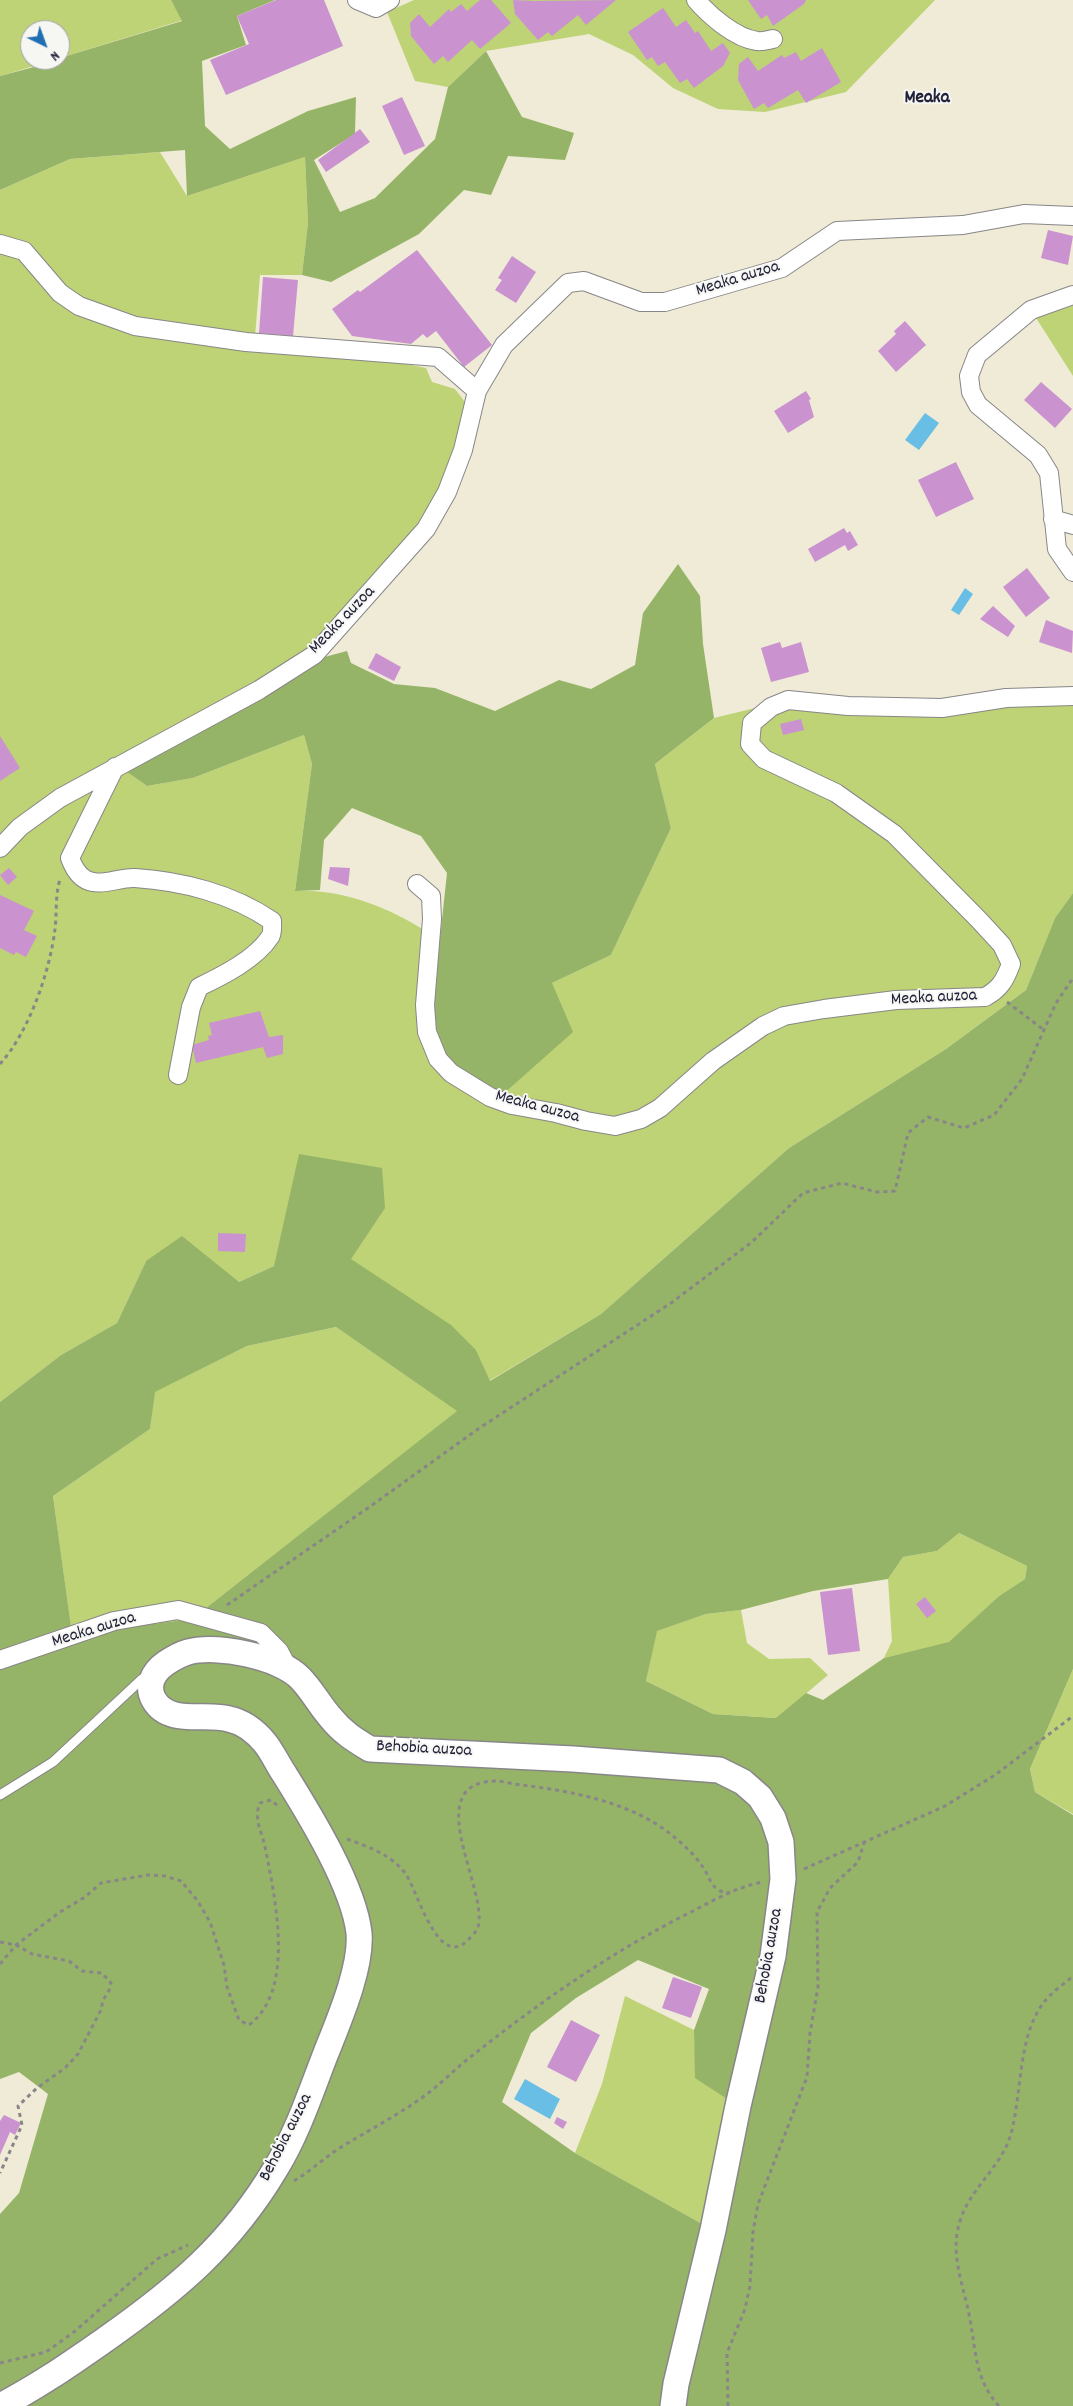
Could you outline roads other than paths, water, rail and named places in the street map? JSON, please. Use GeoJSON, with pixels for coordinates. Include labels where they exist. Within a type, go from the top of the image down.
{"type":"FeatureCollection","features":[{"type":"Feature","properties":{"kind":"street"},"geometry":{"type":"LineString","coordinates":[[357,0],[376,8],[390,0]]}},
{"type":"Feature","properties":{"kind":"street"},"geometry":{"type":"LineString","coordinates":[[696,0],[709,14],[730,29],[758,41],[773,39]]}},
{"type":"Feature","properties":{"kind":"street","name":"Meaka auzoa"},"geometry":{"type":"LineString","coordinates":[[0,848],[26,822],[60,798],[259,690],[314,655],[426,530],[447,492],[464,450],[477,391],[504,345],[568,283],[584,281],[640,302],[665,302],[782,268],[837,231],[963,226],[1024,214],[1073,216]]}},
{"type":"Feature","properties":{"kind":"street"},"geometry":{"type":"LineString","coordinates":[[0,244],[24,251],[60,293],[79,306],[135,326],[246,342],[438,357],[477,391]]}},
{"type":"Feature","properties":{"kind":"street"},"geometry":{"type":"LineString","coordinates":[[1073,295],[1031,310],[977,355],[968,376],[970,392],[978,405],[1038,456],[1049,473],[1057,549],[1073,572]]}},
{"type":"Feature","properties":{"kind":"street"},"geometry":{"type":"LineString","coordinates":[[1053,519],[1073,525]]}},
{"type":"Feature","properties":{"kind":"street","name":"Meaka auzoa"},"geometry":{"type":"LineString","coordinates":[[417,884],[431,896],[432,919],[425,1005],[427,1032],[438,1059],[451,1073],[490,1097],[512,1106],[556,1113],[615,1126],[641,1119],[660,1108],[713,1061],[763,1026],[784,1016],[824,1008],[896,1000],[985,997],[997,991],[1005,980],[1010,964],[1002,945],[894,834],[836,793],[764,759],[750,744],[752,723],[771,707],[788,700],[848,706],[942,708],[1006,698],[1073,696]]}},
{"type":"Feature","properties":{"kind":"street"},"geometry":{"type":"LineString","coordinates":[[115,767],[70,858],[76,872],[92,882],[133,878],[201,888],[257,911],[272,921],[271,935],[260,948],[229,972],[199,987],[191,1007],[178,1075]]}},
{"type":"Feature","properties":{"kind":"street","name":"Meaka auzoa"},"geometry":{"type":"LineString","coordinates":[[0,1660],[114,1621],[178,1610],[261,1633],[279,1651],[288,1668]]}},
{"type":"Feature","properties":{"kind":"street","name":"Behobia auzoa"},"geometry":{"type":"LineString","coordinates":[[0,2406],[40,2386],[160,2300],[211,2256],[245,2213],[276,2168],[297,2128],[350,1988],[359,1936],[354,1905],[316,1829],[264,1742],[247,1726],[228,1718],[169,1714],[156,1704],[150,1692],[152,1676],[163,1665],[187,1652],[214,1649],[232,1651],[288,1668],[301,1679],[347,1735],[370,1749],[573,1759],[719,1770],[743,1782],[754,1792],[773,1818],[781,1842],[783,1879],[773,1956],[738,2106],[713,2230],[676,2384],[673,2406]]}},
{"type":"Feature","properties":{"kind":"lane"},"geometry":{"type":"LineString","coordinates":[[0,1795],[53,1762],[142,1679],[152,1676]]}},
{"type":"Feature","properties":{"kind":"water"},"geometry":{"type":"Polygon","coordinates":[[[925,413],[939,423],[919,450],[905,440],[925,413]]]}},
{"type":"Feature","properties":{"kind":"water"},"geometry":{"type":"Polygon","coordinates":[[[965,588],[973,594],[959,615],[951,610],[965,588]]]}},
{"type":"Feature","properties":{"kind":"water"},"geometry":{"type":"Polygon","coordinates":[[[525,2079],[560,2099],[550,2119],[514,2099],[525,2079]]]}},
{"type":"Feature","properties":{"kind":"district","name":"Meaka"},"geometry":{"type":"Point","coordinates":[927,99]}}]}
